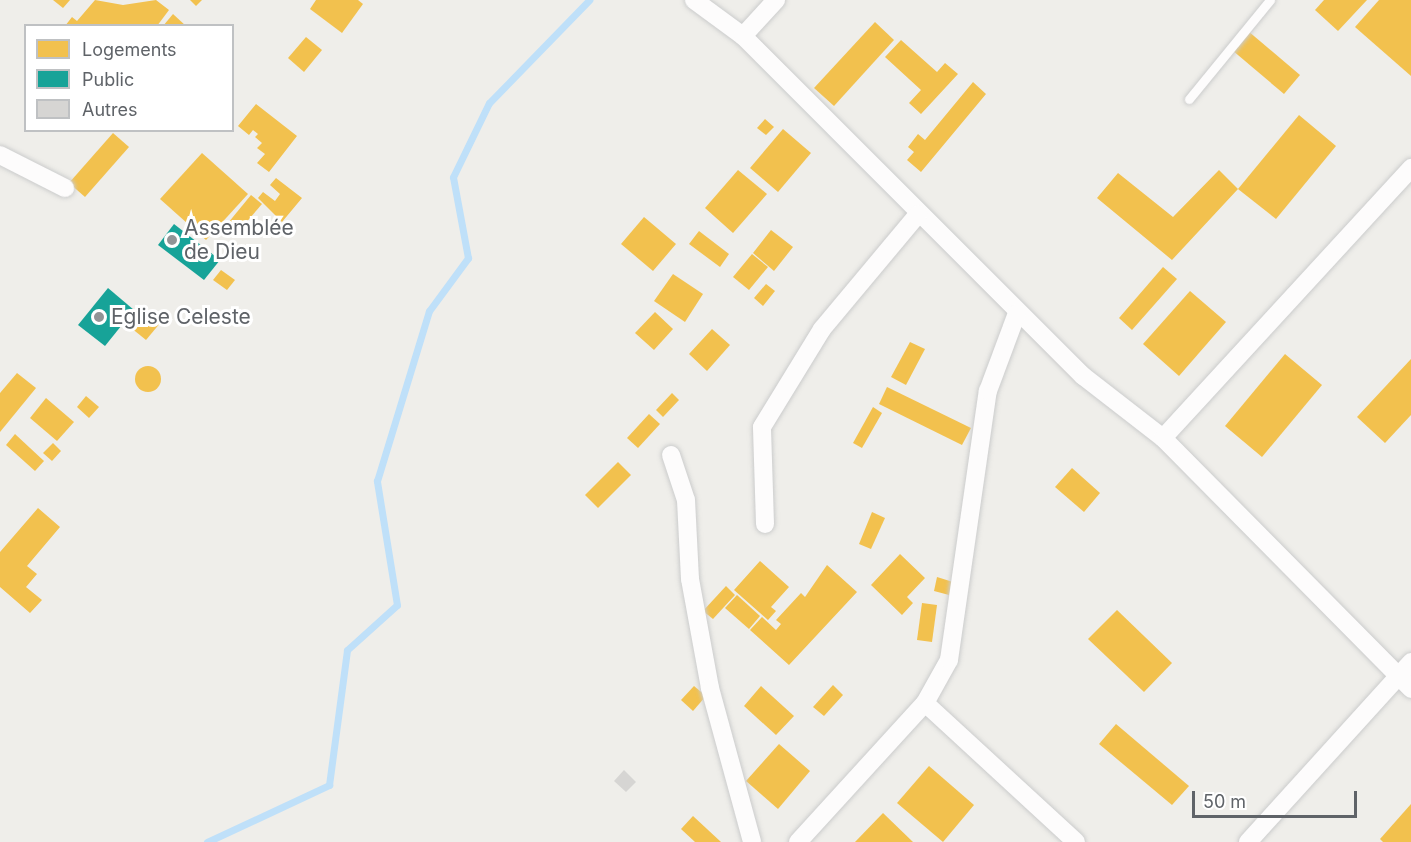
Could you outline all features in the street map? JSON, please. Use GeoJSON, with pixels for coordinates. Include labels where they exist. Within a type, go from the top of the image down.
{"type":"FeatureCollection","features":[{"type":"Feature","properties":{"kind":"street"},"geometry":{"type":"LineString","coordinates":[[694,0],[743,36],[918,214],[1083,376],[1163,438],[1411,689]]}},
{"type":"Feature","properties":{"kind":"street"},"geometry":{"type":"LineString","coordinates":[[743,36],[776,0]]}},
{"type":"Feature","properties":{"kind":"street"},"geometry":{"type":"LineString","coordinates":[[0,155],[65,188]]}},
{"type":"Feature","properties":{"kind":"street"},"geometry":{"type":"LineString","coordinates":[[1163,438],[1411,168]]}},
{"type":"Feature","properties":{"kind":"street"},"geometry":{"type":"LineString","coordinates":[[765,525],[762,427],[822,330],[918,214]]}},
{"type":"Feature","properties":{"kind":"street"},"geometry":{"type":"LineString","coordinates":[[798,842],[924,703],[949,660],[988,391],[1017,313]]}},
{"type":"Feature","properties":{"kind":"street"},"geometry":{"type":"LineString","coordinates":[[671,454],[686,500],[690,579],[710,688],[752,842]]}},
{"type":"Feature","properties":{"kind":"street"},"geometry":{"type":"LineString","coordinates":[[1248,842],[1411,662]]}},
{"type":"Feature","properties":{"kind":"street"},"geometry":{"type":"LineString","coordinates":[[924,703],[1076,842]]}},
{"type":"Feature","properties":{"kind":"lane"},"geometry":{"type":"LineString","coordinates":[[1189,99],[1270,0]]}},
{"type":"Feature","properties":{"kind":"building: Logements"},"geometry":{"type":"Polygon","coordinates":[[[53,0],[70,0],[63,8],[53,0]]]}},
{"type":"Feature","properties":{"kind":"building: Logements"},"geometry":{"type":"Polygon","coordinates":[[[95,0],[123,5],[156,0],[169,10],[158,24],[67,24],[72,17],[77,21],[95,0]]]}},
{"type":"Feature","properties":{"kind":"building: Logements"},"geometry":{"type":"Polygon","coordinates":[[[190,0],[202,0],[196,6],[190,0]]]}},
{"type":"Feature","properties":{"kind":"building: Logements"},"geometry":{"type":"Polygon","coordinates":[[[316,0],[358,0],[363,4],[342,33],[310,9],[316,0]]]}},
{"type":"Feature","properties":{"kind":"building: Logements"},"geometry":{"type":"Polygon","coordinates":[[[1324,0],[1367,0],[1338,31],[1315,10],[1324,0]]]}},
{"type":"Feature","properties":{"kind":"building: Logements"},"geometry":{"type":"Polygon","coordinates":[[[1379,0],[1411,0],[1411,76],[1355,27],[1379,0]]]}},
{"type":"Feature","properties":{"kind":"building: Logements"},"geometry":{"type":"Polygon","coordinates":[[[173,14],[184,24],[165,24],[173,14]]]}},
{"type":"Feature","properties":{"kind":"building: Logements"},"geometry":{"type":"Polygon","coordinates":[[[875,22],[894,40],[834,106],[814,88],[875,22]]]}},
{"type":"Feature","properties":{"kind":"building: Logements"},"geometry":{"type":"Polygon","coordinates":[[[1248,31],[1300,75],[1284,94],[1232,50],[1248,31]]]}},
{"type":"Feature","properties":{"kind":"building: Logements"},"geometry":{"type":"Polygon","coordinates":[[[306,37],[322,50],[304,72],[288,58],[306,37]]]}},
{"type":"Feature","properties":{"kind":"building: Logements"},"geometry":{"type":"Polygon","coordinates":[[[901,40],[937,72],[945,63],[958,74],[921,114],[909,103],[921,90],[885,57],[901,40]]]}},
{"type":"Feature","properties":{"kind":"building: Logements"},"geometry":{"type":"Polygon","coordinates":[[[973,82],[986,94],[921,172],[907,160],[914,152],[908,147],[918,134],[925,140],[973,82]]]}},
{"type":"Feature","properties":{"kind":"building: Logements"},"geometry":{"type":"Polygon","coordinates":[[[256,104],[297,136],[269,172],[257,163],[265,154],[257,148],[262,143],[255,137],[258,134],[253,130],[249,135],[238,126],[256,104]]]}},
{"type":"Feature","properties":{"kind":"building: Logements"},"geometry":{"type":"Polygon","coordinates":[[[1299,115],[1336,146],[1276,219],[1238,189],[1299,115]]]}},
{"type":"Feature","properties":{"kind":"building: Logements"},"geometry":{"type":"Polygon","coordinates":[[[765,119],[774,127],[766,135],[757,128],[765,119]]]}},
{"type":"Feature","properties":{"kind":"building: Logements"},"geometry":{"type":"Polygon","coordinates":[[[783,129],[811,153],[778,192],[750,168],[783,129]]]}},
{"type":"Feature","properties":{"kind":"building: Logements"},"geometry":{"type":"Polygon","coordinates":[[[113,133],[129,147],[85,197],[69,183],[113,133]]]}},
{"type":"Feature","properties":{"kind":"building: Logements"},"geometry":{"type":"Polygon","coordinates":[[[202,153],[248,194],[206,240],[160,199],[202,153]]]}},
{"type":"Feature","properties":{"kind":"building: Logements"},"geometry":{"type":"Polygon","coordinates":[[[738,170],[767,194],[733,233],[705,208],[738,170]]]}},
{"type":"Feature","properties":{"kind":"building: Logements"},"geometry":{"type":"Polygon","coordinates":[[[1219,170],[1238,189],[1172,260],[1097,198],[1118,173],[1173,217],[1219,170]]]}},
{"type":"Feature","properties":{"kind":"building: Logements"},"geometry":{"type":"Polygon","coordinates":[[[276,178],[302,198],[282,222],[258,198],[263,192],[275,201],[280,194],[270,185],[276,178]]]}},
{"type":"Feature","properties":{"kind":"building: Logements"},"geometry":{"type":"Polygon","coordinates":[[[251,195],[262,204],[238,232],[228,223],[251,195]]]}},
{"type":"Feature","properties":{"kind":"building: Logements"},"geometry":{"type":"Polygon","coordinates":[[[644,217],[676,244],[653,271],[621,244],[644,217]]]}},
{"type":"Feature","properties":{"kind":"building: Logements"},"geometry":{"type":"Polygon","coordinates":[[[771,230],[793,247],[774,271],[753,253],[771,230]]]}},
{"type":"Feature","properties":{"kind":"building: Logements"},"geometry":{"type":"Polygon","coordinates":[[[699,231],[729,254],[720,267],[689,244],[699,231]]]}},
{"type":"Feature","properties":{"kind":"building: Logements"},"geometry":{"type":"Polygon","coordinates":[[[752,254],[768,267],[749,290],[733,277],[752,254]]]}},
{"type":"Feature","properties":{"kind":"building: Logements"},"geometry":{"type":"Polygon","coordinates":[[[1163,267],[1177,279],[1132,330],[1119,318],[1163,267]]]}},
{"type":"Feature","properties":{"kind":"building: Logements"},"geometry":{"type":"Polygon","coordinates":[[[221,270],[235,280],[227,290],[213,280],[221,270]]]}},
{"type":"Feature","properties":{"kind":"building: Logements"},"geometry":{"type":"Polygon","coordinates":[[[673,274],[703,294],[685,322],[654,301],[673,274]]]}},
{"type":"Feature","properties":{"kind":"building: Logements"},"geometry":{"type":"Polygon","coordinates":[[[766,284],[775,291],[763,306],[754,298],[766,284]]]}},
{"type":"Feature","properties":{"kind":"building: Logements"},"geometry":{"type":"Polygon","coordinates":[[[1190,291],[1226,322],[1179,376],[1143,344],[1190,291]]]}},
{"type":"Feature","properties":{"kind":"building: Logements"},"geometry":{"type":"Polygon","coordinates":[[[145,309],[161,322],[146,340],[130,327],[145,309]]]}},
{"type":"Feature","properties":{"kind":"building: Logements"},"geometry":{"type":"Polygon","coordinates":[[[655,312],[673,329],[654,350],[635,333],[655,312]]]}},
{"type":"Feature","properties":{"kind":"building: Logements"},"geometry":{"type":"Polygon","coordinates":[[[712,329],[730,345],[707,371],[689,354],[712,329]]]}},
{"type":"Feature","properties":{"kind":"building: Logements"},"geometry":{"type":"Polygon","coordinates":[[[910,342],[925,349],[906,385],[891,377],[910,342]]]}},
{"type":"Feature","properties":{"kind":"building: Logements"},"geometry":{"type":"Polygon","coordinates":[[[1285,354],[1322,385],[1262,457],[1225,426],[1285,354]]]}},
{"type":"Feature","properties":{"kind":"building: Logements"},"geometry":{"type":"Polygon","coordinates":[[[1411,359],[1411,415],[1385,443],[1357,417],[1411,359]]]}},
{"type":"Feature","properties":{"kind":"building: Logements"},"geometry":{"type":"Polygon","coordinates":[[[148,366],[157,370],[161,379],[157,388],[148,392],[139,388],[135,379],[139,370],[148,366]]]}},
{"type":"Feature","properties":{"kind":"building: Logements"},"geometry":{"type":"Polygon","coordinates":[[[17,373],[36,388],[0,432],[0,393],[17,373]]]}},
{"type":"Feature","properties":{"kind":"building: Logements"},"geometry":{"type":"Polygon","coordinates":[[[887,387],[971,428],[962,445],[879,404],[887,387]]]}},
{"type":"Feature","properties":{"kind":"building: Logements"},"geometry":{"type":"Polygon","coordinates":[[[672,393],[679,400],[663,417],[656,410],[672,393]]]}},
{"type":"Feature","properties":{"kind":"building: Logements"},"geometry":{"type":"Polygon","coordinates":[[[86,396],[99,407],[89,418],[77,407],[86,396]]]}},
{"type":"Feature","properties":{"kind":"building: Logements"},"geometry":{"type":"Polygon","coordinates":[[[46,398],[74,422],[57,441],[30,418],[46,398]]]}},
{"type":"Feature","properties":{"kind":"building: Logements"},"geometry":{"type":"Polygon","coordinates":[[[873,407],[882,413],[862,448],[853,443],[873,407]]]}},
{"type":"Feature","properties":{"kind":"building: Logements"},"geometry":{"type":"Polygon","coordinates":[[[649,414],[660,424],[638,448],[627,438],[649,414]]]}},
{"type":"Feature","properties":{"kind":"building: Logements"},"geometry":{"type":"Polygon","coordinates":[[[15,434],[44,461],[35,471],[6,445],[15,434]]]}},
{"type":"Feature","properties":{"kind":"building: Logements"},"geometry":{"type":"Polygon","coordinates":[[[53,443],[61,451],[52,461],[43,453],[53,443]]]}},
{"type":"Feature","properties":{"kind":"building: Logements"},"geometry":{"type":"Polygon","coordinates":[[[618,462],[631,475],[598,508],[585,495],[618,462]]]}},
{"type":"Feature","properties":{"kind":"building: Logements"},"geometry":{"type":"Polygon","coordinates":[[[1072,468],[1100,493],[1084,512],[1055,487],[1072,468]]]}},
{"type":"Feature","properties":{"kind":"building: Logements"},"geometry":{"type":"Polygon","coordinates":[[[38,508],[60,527],[27,566],[37,574],[26,587],[42,600],[30,613],[0,587],[0,552],[38,508]]]}},
{"type":"Feature","properties":{"kind":"building: Logements"},"geometry":{"type":"Polygon","coordinates":[[[872,512],[885,518],[871,549],[859,544],[872,512]]]}},
{"type":"Feature","properties":{"kind":"building: Logements"},"geometry":{"type":"Polygon","coordinates":[[[900,554],[925,578],[907,597],[913,603],[902,615],[871,585],[900,554]]]}},
{"type":"Feature","properties":{"kind":"building: Logements"},"geometry":{"type":"Polygon","coordinates":[[[760,561],[789,587],[771,607],[776,611],[768,620],[734,590],[760,561]]]}},
{"type":"Feature","properties":{"kind":"building: Logements"},"geometry":{"type":"Polygon","coordinates":[[[827,565],[857,592],[789,665],[750,630],[762,617],[776,630],[781,624],[776,620],[801,593],[805,597],[827,565]]]}},
{"type":"Feature","properties":{"kind":"building: Logements"},"geometry":{"type":"Polygon","coordinates":[[[937,577],[953,582],[949,595],[934,591],[937,577]]]}},
{"type":"Feature","properties":{"kind":"building: Logements"},"geometry":{"type":"Polygon","coordinates":[[[726,586],[735,595],[713,619],[703,611],[726,586]]]}},
{"type":"Feature","properties":{"kind":"building: Logements"},"geometry":{"type":"Polygon","coordinates":[[[737,595],[760,616],[749,629],[725,608],[737,595]]]}},
{"type":"Feature","properties":{"kind":"building: Logements"},"geometry":{"type":"Polygon","coordinates":[[[922,603],[937,605],[932,642],[917,640],[922,603]]]}},
{"type":"Feature","properties":{"kind":"building: Logements"},"geometry":{"type":"Polygon","coordinates":[[[1117,610],[1172,663],[1144,692],[1088,639],[1117,610]]]}},
{"type":"Feature","properties":{"kind":"building: Logements"},"geometry":{"type":"Polygon","coordinates":[[[833,685],[843,695],[824,716],[813,707],[833,685]]]}},
{"type":"Feature","properties":{"kind":"building: Logements"},"geometry":{"type":"Polygon","coordinates":[[[694,686],[706,696],[693,711],[681,700],[694,686]]]}},
{"type":"Feature","properties":{"kind":"building: Logements"},"geometry":{"type":"Polygon","coordinates":[[[761,686],[794,716],[776,735],[744,706],[761,686]]]}},
{"type":"Feature","properties":{"kind":"building: Logements"},"geometry":{"type":"Polygon","coordinates":[[[1116,724],[1189,786],[1172,805],[1099,744],[1116,724]]]}},
{"type":"Feature","properties":{"kind":"building: Logements"},"geometry":{"type":"Polygon","coordinates":[[[779,744],[810,771],[778,809],[746,781],[779,744]]]}},
{"type":"Feature","properties":{"kind":"building: Logements"},"geometry":{"type":"Polygon","coordinates":[[[929,766],[974,805],[943,842],[897,803],[929,766]]]}},
{"type":"Feature","properties":{"kind":"building: Logements"},"geometry":{"type":"Polygon","coordinates":[[[1411,804],[1411,842],[1383,842],[1380,839],[1411,804]]]}},
{"type":"Feature","properties":{"kind":"building: Logements"},"geometry":{"type":"Polygon","coordinates":[[[883,813],[913,842],[855,842],[883,813]]]}},
{"type":"Feature","properties":{"kind":"building: Logements"},"geometry":{"type":"Polygon","coordinates":[[[693,816],[721,842],[695,842],[681,829],[693,816]]]}},
{"type":"Feature","properties":{"kind":"building: Public"},"geometry":{"type":"Polygon","coordinates":[[[174,224],[220,260],[204,280],[158,245],[174,224]]]}},
{"type":"Feature","properties":{"kind":"building: Public"},"geometry":{"type":"Polygon","coordinates":[[[108,288],[134,310],[105,346],[78,325],[108,288]]]}},
{"type":"Feature","properties":{"kind":"building: Autres"},"geometry":{"type":"Polygon","coordinates":[[[624,770],[636,782],[626,792],[614,781],[624,770]]]}},
{"type":"Feature","properties":{"kind":"waterway"},"geometry":{"type":"LineString","coordinates":[[207,842],[329,785],[347,650],[397,605],[377,481],[429,311],[468,258],[453,177],[489,103],[589,0]]}},
{"type":"Feature","properties":{"kind":"place","name":"Assemblée de Dieu"},"geometry":{"type":"Point","coordinates":[172,240]}},
{"type":"Feature","properties":{"kind":"place","name":"Eglise Celeste"},"geometry":{"type":"Point","coordinates":[99,317]}}]}
